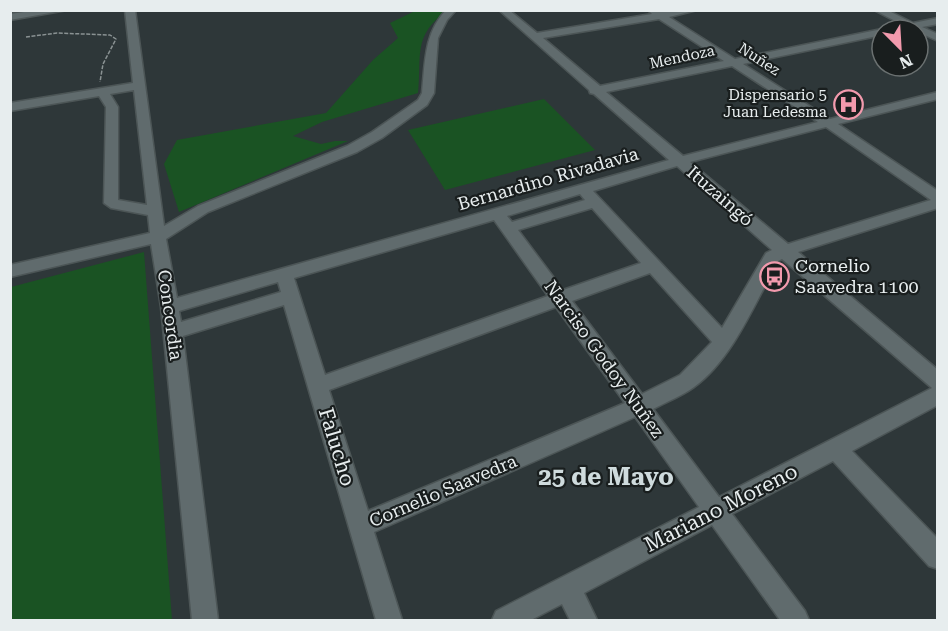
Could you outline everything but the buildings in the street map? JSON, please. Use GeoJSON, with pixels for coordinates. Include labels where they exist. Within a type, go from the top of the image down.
{"type":"FeatureCollection","features":[{"type":"Feature","properties":{"kind":"street"},"geometry":{"type":"LineString","coordinates":[[10,17],[63,10]]}},
{"type":"Feature","properties":{"kind":"street","name":"Concordia"},"geometry":{"type":"LineString","coordinates":[[130,10],[158,237],[170,307],[205,621]]}},
{"type":"Feature","properties":{"kind":"street"},"geometry":{"type":"LineString","coordinates":[[10,271],[158,237],[203,209],[352,149],[377,135],[423,102],[428,93],[432,38],[443,19],[452,10]]}},
{"type":"Feature","properties":{"kind":"street","name":"Ituzaingó"},"geometry":{"type":"LineString","coordinates":[[503,10],[594,91],[680,161],[938,382]]}},
{"type":"Feature","properties":{"kind":"street"},"geometry":{"type":"LineString","coordinates":[[533,37],[656,13],[693,10]]}},
{"type":"Feature","properties":{"kind":"street"},"geometry":{"type":"LineString","coordinates":[[878,10],[894,18]]}},
{"type":"Feature","properties":{"kind":"street","name":"Nuñez"},"geometry":{"type":"LineString","coordinates":[[656,13],[828,123],[938,198]]}},
{"type":"Feature","properties":{"kind":"street","name":"Mendoza"},"geometry":{"type":"LineString","coordinates":[[594,91],[870,34]]}},
{"type":"Feature","properties":{"kind":"street"},"geometry":{"type":"LineString","coordinates":[[10,107],[139,86]]}},
{"type":"Feature","properties":{"kind":"street"},"geometry":{"type":"LineString","coordinates":[[103,92],[112,107],[111,203],[155,211]]}},
{"type":"Feature","properties":{"kind":"street","name":"Bernardino Rivadavia"},"geometry":{"type":"LineString","coordinates":[[170,307],[284,274],[503,221],[583,189],[680,161],[938,95]]}},
{"type":"Feature","properties":{"kind":"street"},"geometry":{"type":"LineString","coordinates":[[583,189],[723,342]]}},
{"type":"Feature","properties":{"kind":"street"},"geometry":{"type":"LineString","coordinates":[[503,221],[595,202]]}},
{"type":"Feature","properties":{"kind":"street","name":"Cornelio Saavedra"},"geometry":{"type":"LineString","coordinates":[[361,526],[639,406],[687,381],[707,362],[723,342],[772,257],[783,251],[938,203]]}},
{"type":"Feature","properties":{"kind":"street","name":"Narciso Godoy Nuñez"},"geometry":{"type":"LineString","coordinates":[[503,221],[717,510],[796,621]]}},
{"type":"Feature","properties":{"kind":"street"},"geometry":{"type":"LineString","coordinates":[[318,386],[652,265]]}},
{"type":"Feature","properties":{"kind":"street","name":"Falucho"},"geometry":{"type":"LineString","coordinates":[[284,274],[389,621]]}},
{"type":"Feature","properties":{"kind":"street"},"geometry":{"type":"LineString","coordinates":[[173,332],[291,296]]}},
{"type":"Feature","properties":{"kind":"street","name":"Mariano Moreno"},"geometry":{"type":"LineString","coordinates":[[505,621],[938,394]]}},
{"type":"Feature","properties":{"kind":"street"},"geometry":{"type":"LineString","coordinates":[[836,449],[938,558]]}},
{"type":"Feature","properties":{"kind":"street"},"geometry":{"type":"LineString","coordinates":[[567,588],[584,621]]}},
{"type":"Feature","properties":{"kind":"path"},"geometry":{"type":"LineString","coordinates":[[26,37],[57,33],[110,35],[116,39],[103,64],[100,82],[103,92]]}},
{"type":"Feature","properties":{"kind":"green space"},"geometry":{"type":"Polygon","coordinates":[[[415,11],[447,11],[428,29],[423,38],[418,93],[322,122],[293,136],[321,144],[348,141],[179,212],[164,164],[177,140],[326,113],[373,60],[398,38],[390,23],[415,11]]]}},
{"type":"Feature","properties":{"kind":"green space"},"geometry":{"type":"Polygon","coordinates":[[[544,99],[595,150],[445,190],[408,130],[544,99]]]}},
{"type":"Feature","properties":{"kind":"green space"},"geometry":{"type":"Polygon","coordinates":[[[144,252],[172,620],[11,620],[11,287],[144,252]]]}},
{"type":"Feature","properties":{"kind":"place","name":"Dispensario 5 Juan Ledesma"},"geometry":{"type":"Point","coordinates":[848,104]}},
{"type":"Feature","properties":{"kind":"place","name":"Cornelio Saavedra 1100"},"geometry":{"type":"Point","coordinates":[774,276]}},
{"type":"Feature","properties":{"kind":"district","name":"25 de Mayo"},"geometry":{"type":"Point","coordinates":[606,477]}}]}
